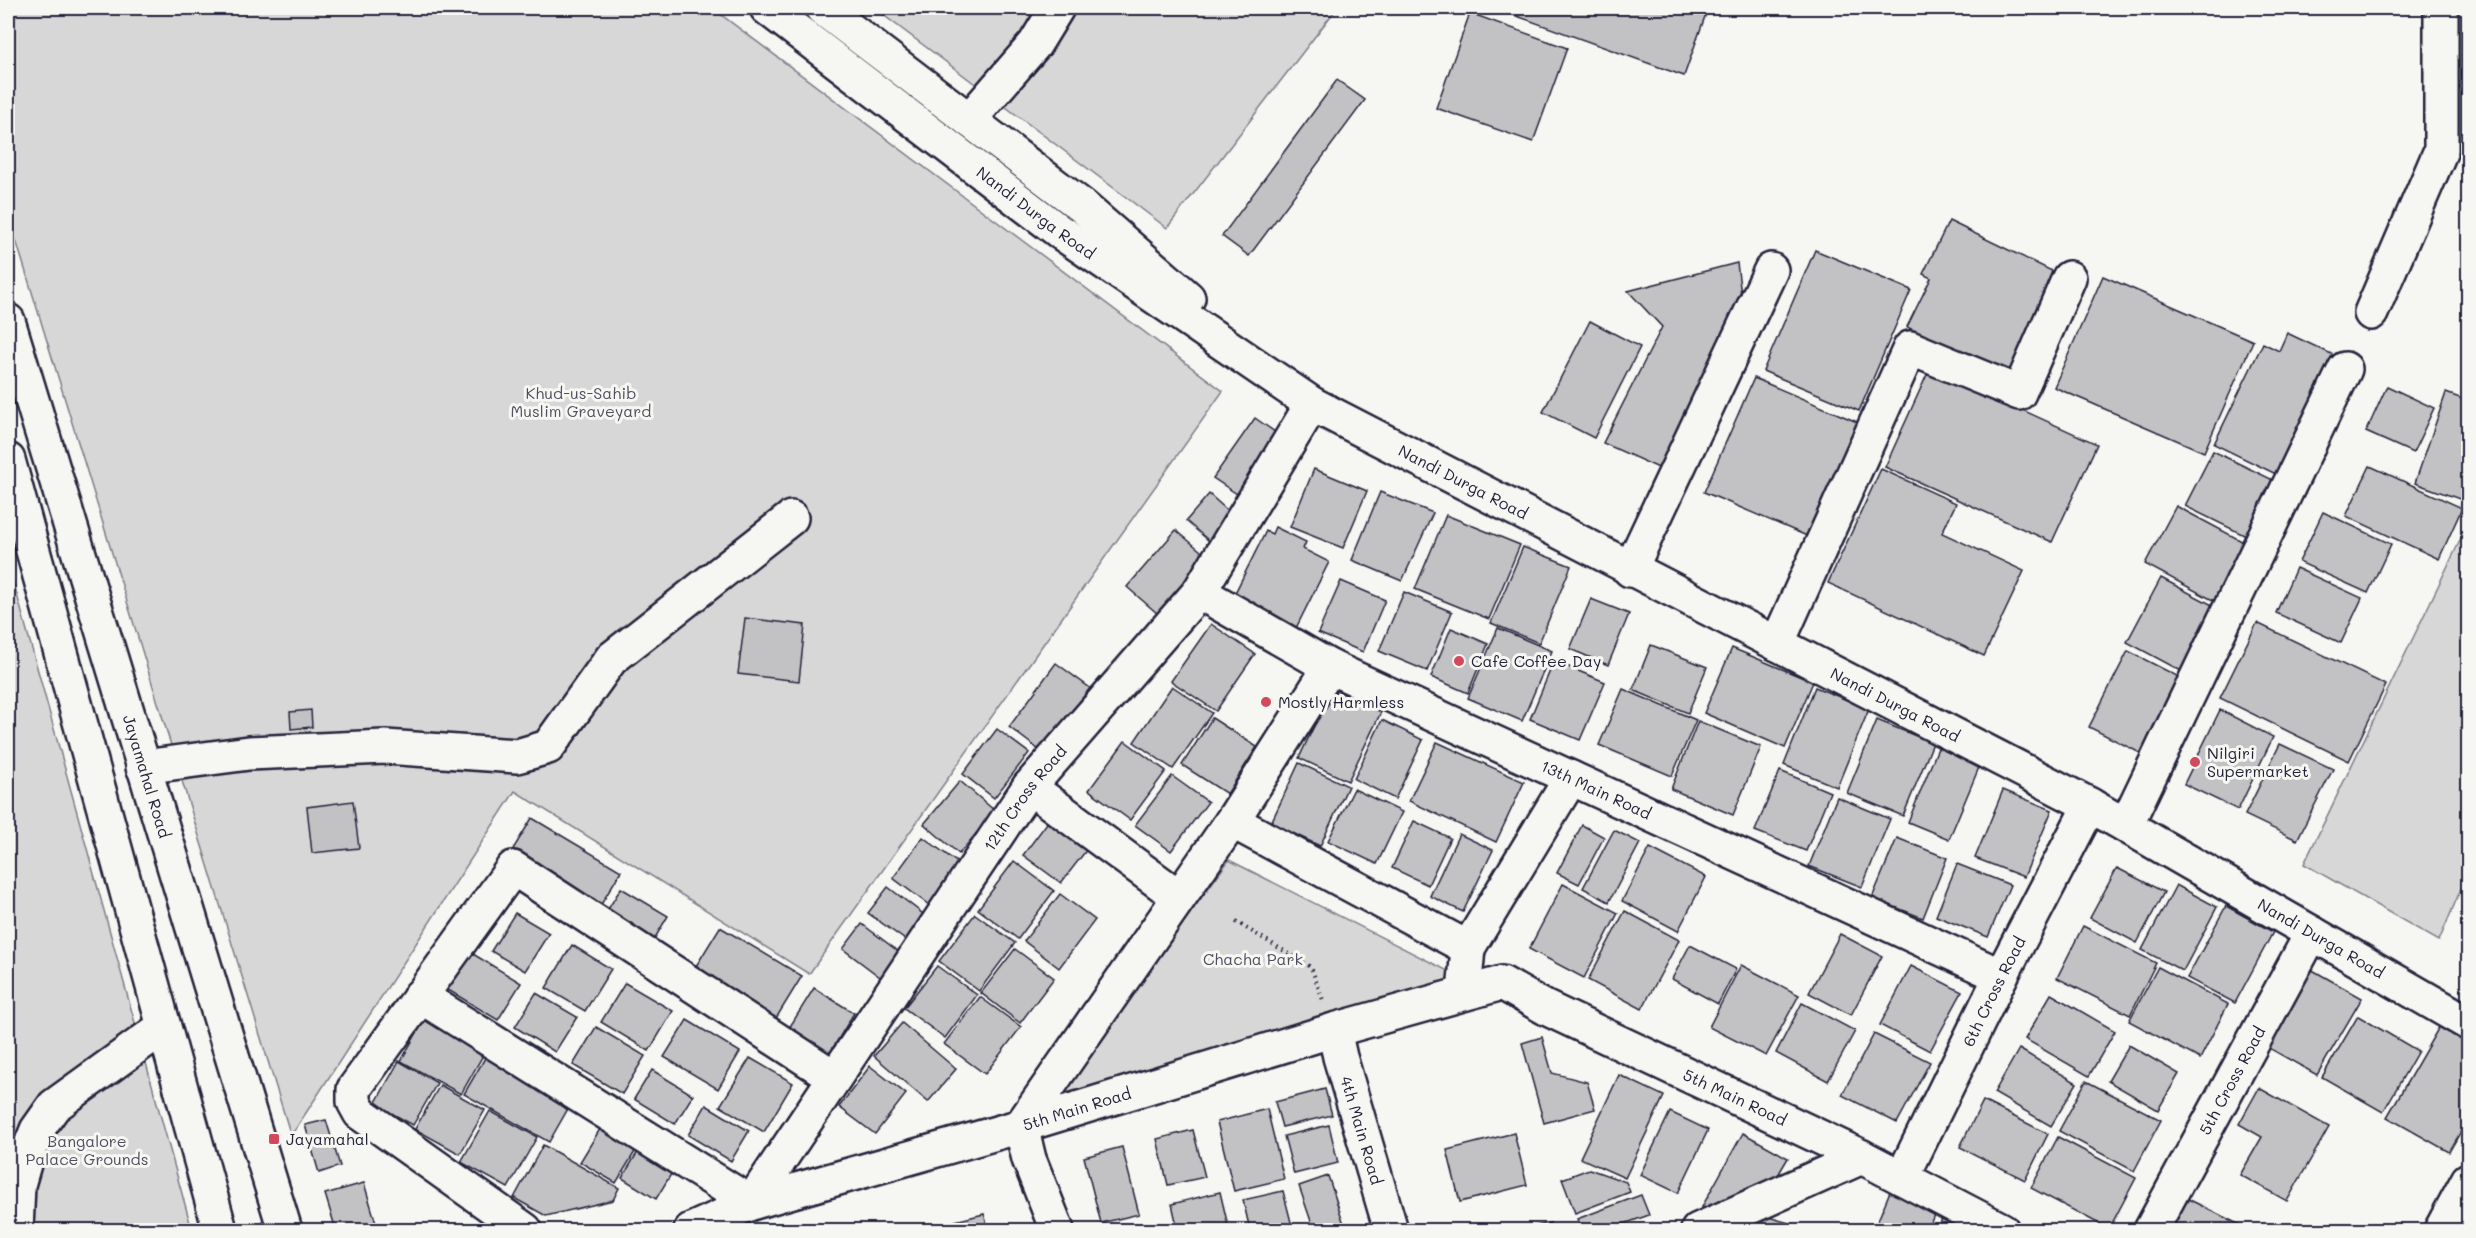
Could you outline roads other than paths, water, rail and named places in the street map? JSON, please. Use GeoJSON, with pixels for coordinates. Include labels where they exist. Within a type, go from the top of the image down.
{"type":"FeatureCollection","features":[{"type":"Feature","properties":{"kind":"street","name":"Nandi Durga Road"},"geometry":{"type":"LineString","coordinates":[[767,8],[1060,232],[1312,404],[1630,570],[2090,805],[2469,1023]]}},
{"type":"Feature","properties":{"kind":"street","name":"Nandi Durga Road"},"geometry":{"type":"LineString","coordinates":[[822,8],[1082,206],[1312,404]]}},
{"type":"Feature","properties":{"kind":"street"},"geometry":{"type":"LineString","coordinates":[[969,120],[1035,44],[1057,8]]}},
{"type":"Feature","properties":{"kind":"street"},"geometry":{"type":"LineString","coordinates":[[2371,313],[2441,150],[2441,8]]}},
{"type":"Feature","properties":{"kind":"street"},"geometry":{"type":"LineString","coordinates":[[1630,570],[1771,270]]}},
{"type":"Feature","properties":{"kind":"street"},"geometry":{"type":"LineString","coordinates":[[1777,644],[1910,348],[2019,393],[2069,278]]}},
{"type":"Feature","properties":{"kind":"street","name":"Jayamahal Road"},"geometry":{"type":"LineString","coordinates":[[8,321],[285,1230]]}},
{"type":"Feature","properties":{"kind":"street"},"geometry":{"type":"LineString","coordinates":[[2126,825],[2345,369]]}},
{"type":"Feature","properties":{"kind":"street","name":"12th Cross Road"},"geometry":{"type":"LineString","coordinates":[[754,1217],[834,1077],[1029,787],[1199,592],[1312,404]]}},
{"type":"Feature","properties":{"kind":"street"},"geometry":{"type":"LineString","coordinates":[[8,459],[162,1028],[220,1230]]}},
{"type":"Feature","properties":{"kind":"street"},"geometry":{"type":"LineString","coordinates":[[143,767],[249,753],[385,747],[517,756],[548,747],[611,659],[791,518]]}},
{"type":"Feature","properties":{"kind":"street","name":"13th Main Road"},"geometry":{"type":"LineString","coordinates":[[1199,592],[1330,667],[2001,976]]}},
{"type":"Feature","properties":{"kind":"street"},"geometry":{"type":"LineString","coordinates":[[1057,1230],[1029,1159],[1021,1126],[1232,821],[1330,667]]}},
{"type":"Feature","properties":{"kind":"street"},"geometry":{"type":"LineString","coordinates":[[1464,993],[1468,948],[1571,778]]}},
{"type":"Feature","properties":{"kind":"street"},"geometry":{"type":"LineString","coordinates":[[1029,787],[1179,897]]}},
{"type":"Feature","properties":{"kind":"street","name":"6th Cross Road"},"geometry":{"type":"LineString","coordinates":[[1902,1178],[2001,976],[2090,805]]}},
{"type":"Feature","properties":{"kind":"street"},"geometry":{"type":"LineString","coordinates":[[1232,821],[1468,948]]}},
{"type":"Feature","properties":{"kind":"street"},"geometry":{"type":"LineString","coordinates":[[525,1230],[360,1113],[354,1102],[354,1089],[513,868],[834,1077]]}},
{"type":"Feature","properties":{"kind":"street","name":"5th Cross Road"},"geometry":{"type":"LineString","coordinates":[[2151,1230],[2312,933]]}},
{"type":"Feature","properties":{"kind":"street","name":"5th Main Road"},"geometry":{"type":"LineString","coordinates":[[691,1230],[754,1217],[1021,1126],[1334,1030],[1502,983],[1546,1008],[1862,1157],[2002,1230]]}},
{"type":"Feature","properties":{"kind":"street"},"geometry":{"type":"LineString","coordinates":[[420,996],[754,1217]]}},
{"type":"Feature","properties":{"kind":"street"},"geometry":{"type":"LineString","coordinates":[[16,1230],[18,1185],[26,1157],[38,1130],[54,1106],[162,1028]]}},
{"type":"Feature","properties":{"kind":"street","name":"4th Main Road"},"geometry":{"type":"LineString","coordinates":[[1334,1030],[1391,1230]]}},
{"type":"Feature","properties":{"kind":"street"},"geometry":{"type":"LineString","coordinates":[[1698,1230],[1862,1157]]}},
{"type":"Feature","properties":{"kind":"street"},"geometry":{"type":"LineString","coordinates":[[2441,1230],[2469,1180]]}},
{"type":"Feature","properties":{"kind":"place","name":"Cafe Coffee Day"},"geometry":{"type":"Point","coordinates":[1459,661]}},
{"type":"Feature","properties":{"kind":"place","name":"Mostly Harmless"},"geometry":{"type":"Point","coordinates":[1266,702]}},
{"type":"Feature","properties":{"kind":"place","name":"Nilgiri Supermarket"},"geometry":{"type":"Point","coordinates":[2195,762]}},
{"type":"Feature","properties":{"kind":"place","name":"Jayamahal"},"geometry":{"type":"Point","coordinates":[274,1139]}},
{"type":"Feature","properties":{"kind":"park label","name":"Khud-us-Sahib Muslim Graveyard"},"geometry":{"type":"Point","coordinates":[581,402]}},
{"type":"Feature","properties":{"kind":"park label","name":"Chacha Park"},"geometry":{"type":"Point","coordinates":[1253,959]}},
{"type":"Feature","properties":{"kind":"park label","name":"Bangalore Palace Grounds"},"geometry":{"type":"Point","coordinates":[87,1150]}}]}
